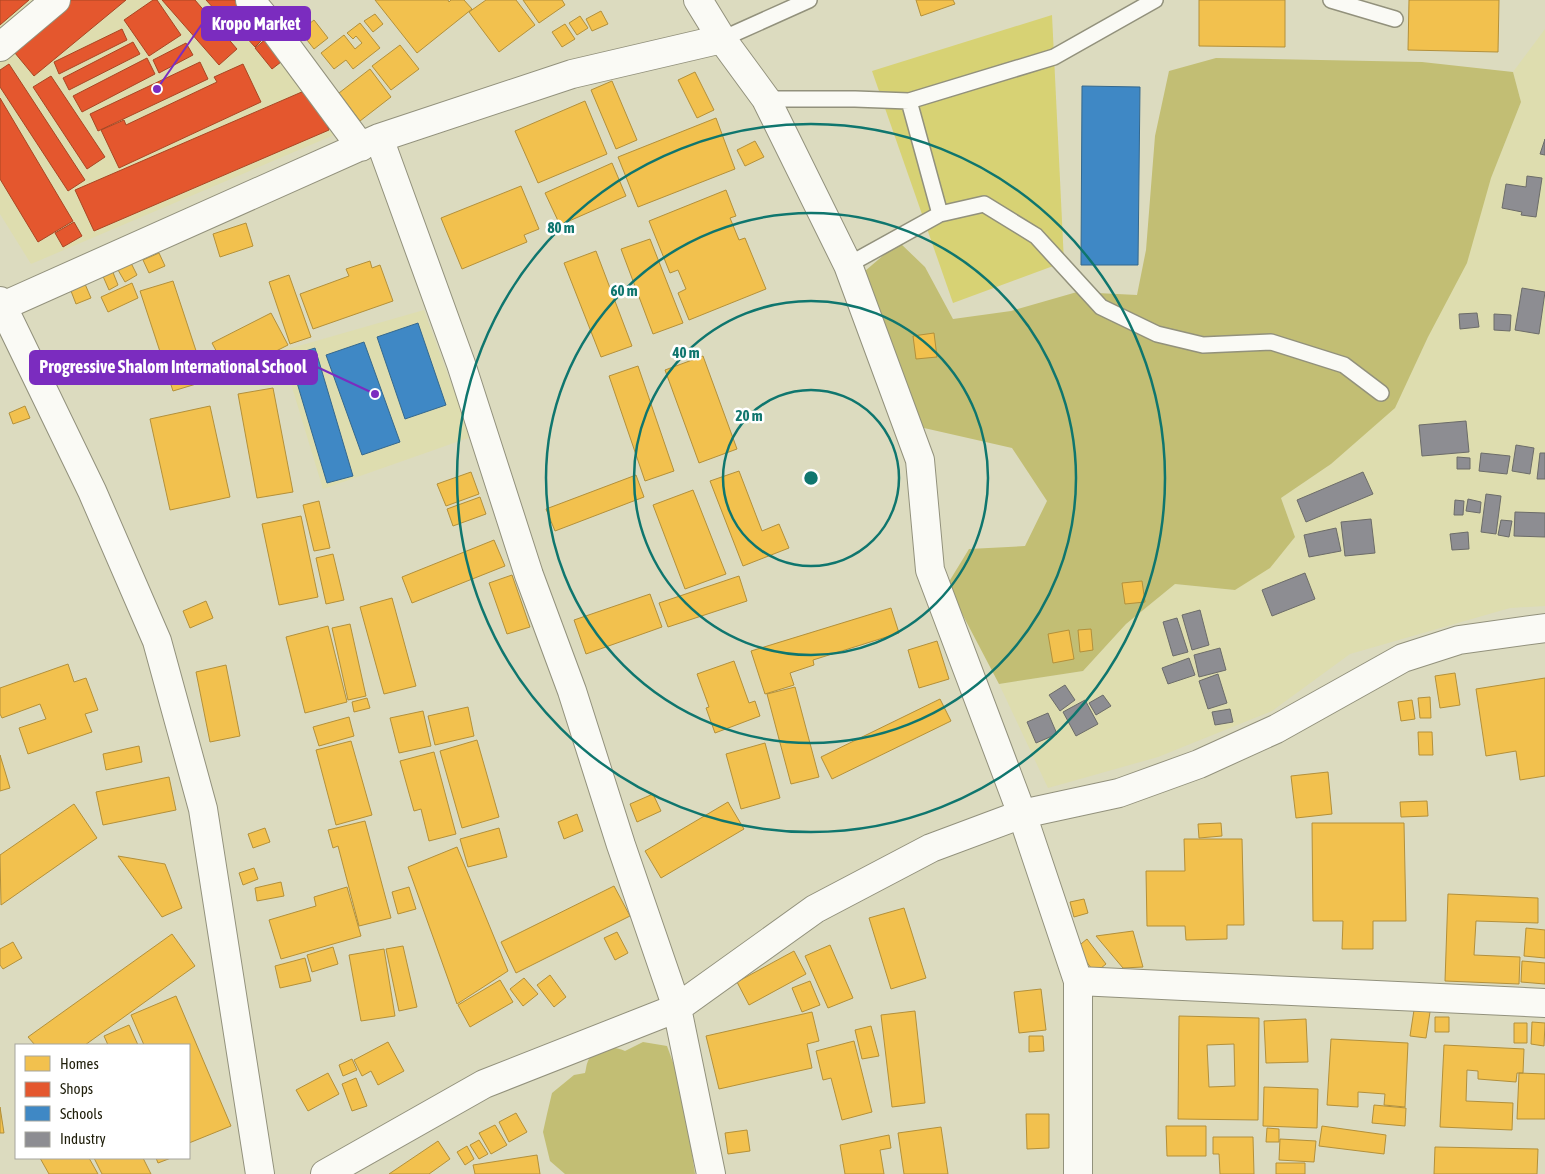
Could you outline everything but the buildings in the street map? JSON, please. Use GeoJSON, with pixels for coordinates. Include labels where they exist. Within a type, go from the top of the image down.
{"type":"FeatureCollection","features":[{"type":"Feature","properties":{"kind":"street"},"geometry":{"type":"LineString","coordinates":[[0,47],[56,0]]}},
{"type":"Feature","properties":{"kind":"street"},"geometry":{"type":"LineString","coordinates":[[250,0],[370,143],[461,364],[529,575],[572,691],[618,836],[677,1008],[711,1174]]}},
{"type":"Feature","properties":{"kind":"street"},"geometry":{"type":"LineString","coordinates":[[698,0],[722,39],[766,99],[848,265],[920,460],[930,570],[1022,814],[1078,981],[1078,1174]]}},
{"type":"Feature","properties":{"kind":"street"},"geometry":{"type":"LineString","coordinates":[[260,1174],[203,808],[157,641],[92,491],[2,304],[370,143],[572,74],[722,39]]}},
{"type":"Feature","properties":{"kind":"street"},"geometry":{"type":"LineString","coordinates":[[325,1174],[484,1084],[677,1008],[815,909],[930,848],[1022,814],[1119,793],[1199,764],[1276,729],[1403,658],[1459,640],[1545,628]]}},
{"type":"Feature","properties":{"kind":"street"},"geometry":{"type":"LineString","coordinates":[[1078,981],[1545,1002]]}},
{"type":"Feature","properties":{"kind":"lane"},"geometry":{"type":"LineString","coordinates":[[722,39],[809,0]]}},
{"type":"Feature","properties":{"kind":"lane"},"geometry":{"type":"LineString","coordinates":[[766,99],[909,101],[1054,57],[1155,0]]}},
{"type":"Feature","properties":{"kind":"lane"},"geometry":{"type":"LineString","coordinates":[[1331,0],[1395,19]]}},
{"type":"Feature","properties":{"kind":"lane"},"geometry":{"type":"LineString","coordinates":[[909,101],[940,214]]}},
{"type":"Feature","properties":{"kind":"lane"},"geometry":{"type":"LineString","coordinates":[[848,265],[940,214],[984,204],[1036,236],[1101,307],[1157,334],[1202,345],[1271,342],[1344,366],[1381,393]]}},
{"type":"Feature","properties":{"kind":"shaded area"},"geometry":{"type":"Polygon","coordinates":[[[0,0],[246,0],[341,132],[31,264],[0,214],[0,0]]]}},
{"type":"Feature","properties":{"kind":"shaded area"},"geometry":{"type":"Polygon","coordinates":[[[1052,15],[1064,262],[953,303],[872,71],[1052,15]]]}},
{"type":"Feature","properties":{"kind":"shaded area"},"geometry":{"type":"Polygon","coordinates":[[[1545,29],[1545,606],[1510,608],[1350,654],[1272,711],[1158,757],[1048,788],[999,684],[1083,671],[1126,624],[1175,584],[1235,590],[1270,567],[1295,537],[1281,498],[1331,464],[1395,407],[1428,337],[1521,102],[1513,72],[1545,29]]]}},
{"type":"Feature","properties":{"kind":"shaded area"},"geometry":{"type":"Polygon","coordinates":[[[1216,58],[1422,62],[1513,72],[1521,102],[1491,178],[1467,263],[1428,337],[1395,408],[1331,464],[1281,498],[1295,537],[1270,568],[1235,590],[1175,584],[1126,624],[1083,671],[999,684],[947,585],[969,549],[1025,546],[1047,501],[1012,448],[924,428],[882,350],[865,271],[899,242],[925,267],[953,319],[1011,311],[1077,292],[1137,295],[1146,250],[1155,136],[1169,71],[1216,58]]]}},
{"type":"Feature","properties":{"kind":"shaded area"},"geometry":{"type":"Polygon","coordinates":[[[424,310],[471,437],[323,489],[281,351],[424,310]]]}},
{"type":"Feature","properties":{"kind":"shaded area"},"geometry":{"type":"Polygon","coordinates":[[[643,1042],[667,1046],[682,1087],[695,1174],[565,1174],[550,1161],[543,1132],[552,1093],[574,1075],[585,1073],[587,1063],[594,1052],[604,1048],[615,1048],[625,1051],[643,1042]]]}},
{"type":"Feature","properties":{"kind":"place","name":"Kropo Market"},"geometry":{"type":"Point","coordinates":[157,89]}},
{"type":"Feature","properties":{"kind":"place","name":"Progressive Shalom International School"},"geometry":{"type":"Point","coordinates":[375,394]}}]}
